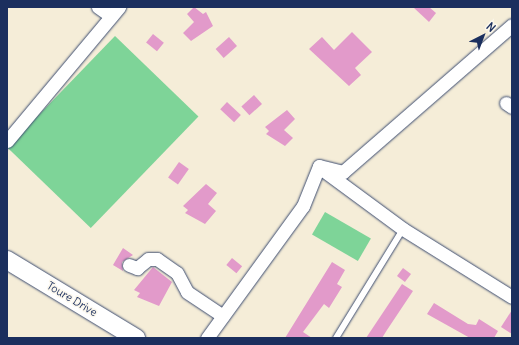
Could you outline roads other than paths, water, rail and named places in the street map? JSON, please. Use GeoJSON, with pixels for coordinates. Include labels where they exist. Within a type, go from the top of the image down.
{"type":"FeatureCollection","features":[{"type":"Feature","properties":{"kind":"street"},"geometry":{"type":"LineString","coordinates":[[7,141],[115,12],[98,7]]}},
{"type":"Feature","properties":{"kind":"street"},"geometry":{"type":"LineString","coordinates":[[319,166],[343,172],[512,25]]}},
{"type":"Feature","properties":{"kind":"street"},"geometry":{"type":"LineString","coordinates":[[319,166],[403,228],[512,297]]}},
{"type":"Feature","properties":{"kind":"street"},"geometry":{"type":"LineString","coordinates":[[207,338],[303,206],[319,166]]}},
{"type":"Feature","properties":{"kind":"street"},"geometry":{"type":"LineString","coordinates":[[129,265],[137,268],[152,258],[161,261],[177,273],[187,292],[223,316]]}},
{"type":"Feature","properties":{"kind":"street","name":"Toure Drive"},"geometry":{"type":"LineString","coordinates":[[7,260],[136,338]]}},
{"type":"Feature","properties":{"kind":"lane"},"geometry":{"type":"LineString","coordinates":[[336,338],[403,228]]}}]}
